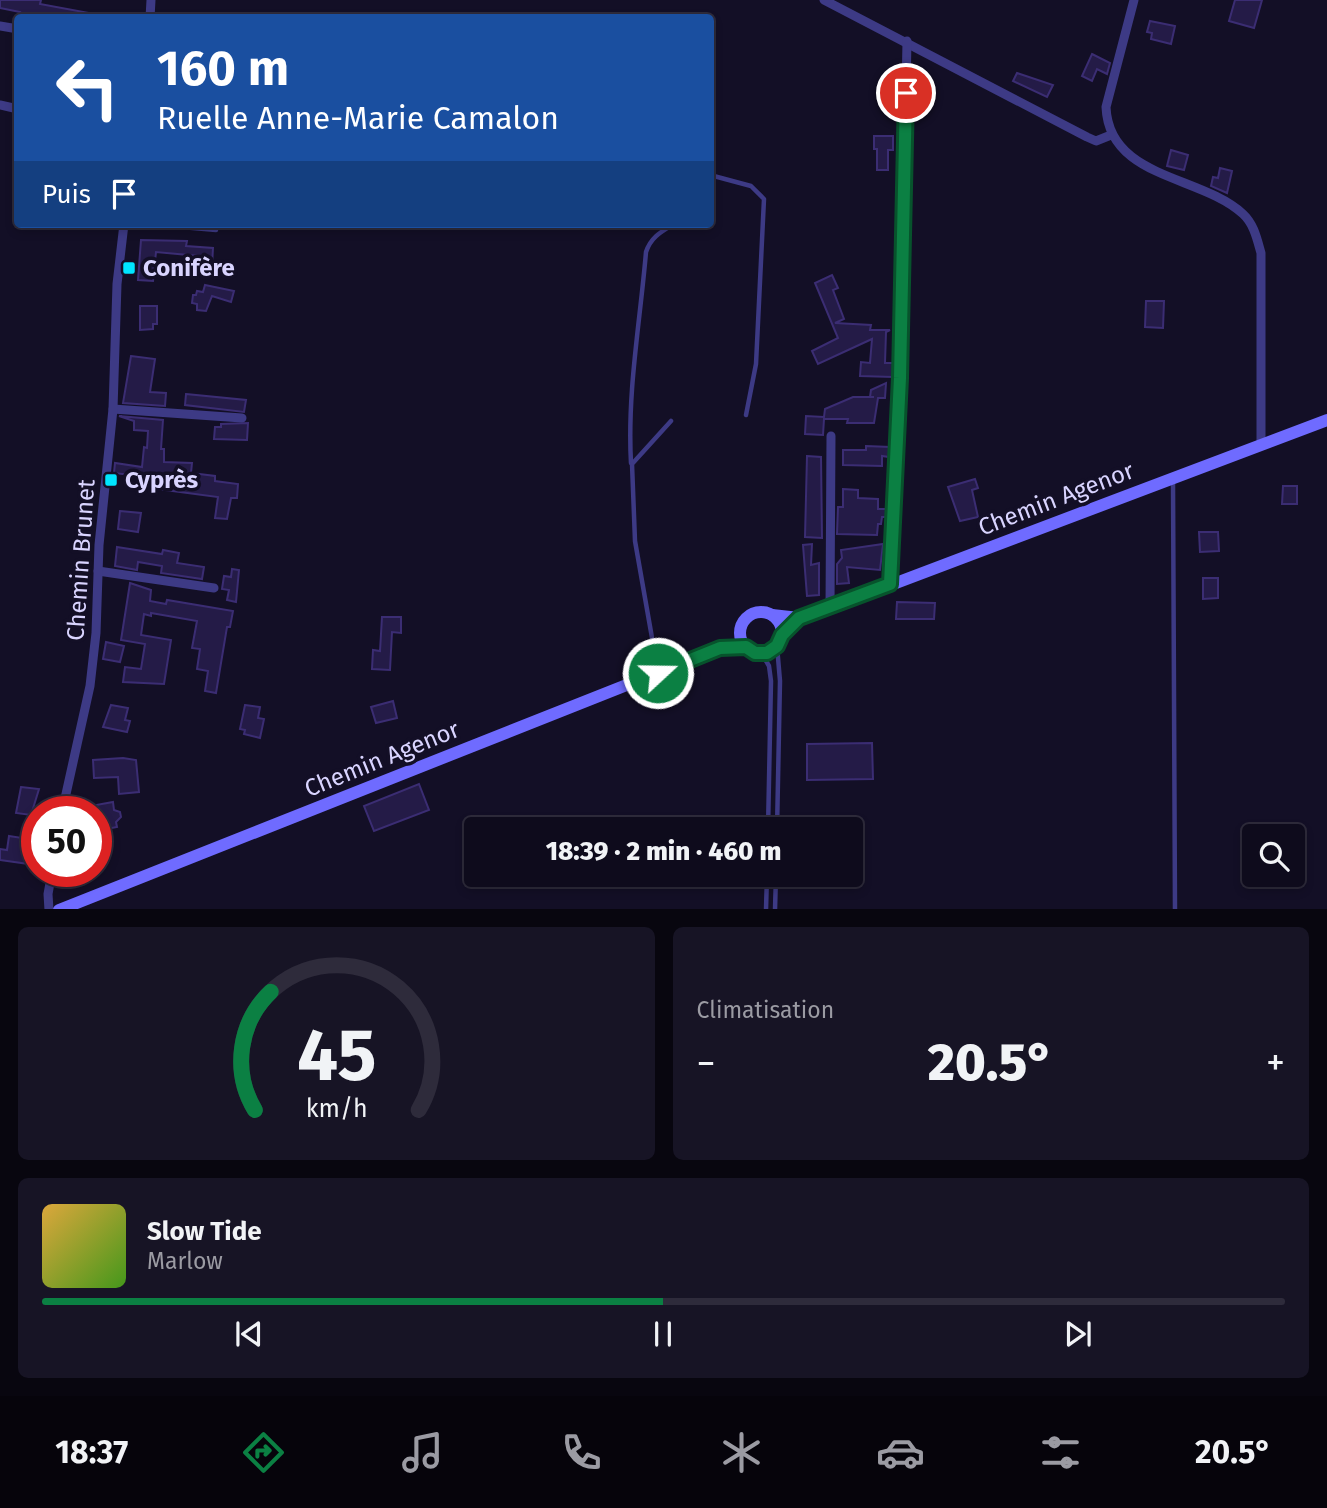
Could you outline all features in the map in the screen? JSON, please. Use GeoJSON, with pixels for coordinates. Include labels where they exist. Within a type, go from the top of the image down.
{"type":"FeatureCollection","features":[{"type":"Feature","properties":{"kind":"main road","name":"Chemin Agenor"},"geometry":{"type":"LineString","coordinates":[[59,909],[720,648],[741,630],[750,615],[761,612],[799,618],[1327,420]]}},
{"type":"Feature","properties":{"kind":"main road"},"geometry":{"type":"LineString","coordinates":[[772,615],[780,624],[780,641]]}},
{"type":"Feature","properties":{"kind":"main road","name":"Chemin Agenor"},"geometry":{"type":"LineString","coordinates":[[720,648],[746,647],[762,653],[780,641],[799,618]]}},
{"type":"Feature","properties":{"kind":"main road"},"geometry":{"type":"LineString","coordinates":[[741,630],[746,647]]}},
{"type":"Feature","properties":{"kind":"street"},"geometry":{"type":"LineString","coordinates":[[824,0],[1087,137],[1096,141],[1111,135]]}},
{"type":"Feature","properties":{"kind":"street"},"geometry":{"type":"LineString","coordinates":[[1134,0],[1106,107],[1111,135],[1129,157],[1244,214],[1255,232],[1261,253],[1261,445]]}},
{"type":"Feature","properties":{"kind":"street"},"geometry":{"type":"LineString","coordinates":[[890,584],[900,378],[907,41]]}},
{"type":"Feature","properties":{"kind":"street","name":"Chemin Brunet"},"geometry":{"type":"LineString","coordinates":[[66,796],[90,686],[96,633],[98,571],[113,410],[117,284],[124,228]]}},
{"type":"Feature","properties":{"kind":"street"},"geometry":{"type":"LineString","coordinates":[[113,410],[242,418]]}},
{"type":"Feature","properties":{"kind":"street"},"geometry":{"type":"LineString","coordinates":[[830,607],[831,436]]}},
{"type":"Feature","properties":{"kind":"street"},"geometry":{"type":"LineString","coordinates":[[98,571],[214,588]]}},
{"type":"Feature","properties":{"kind":"street"},"geometry":{"type":"LineString","coordinates":[[49,887],[49,909]]}},
{"type":"Feature","properties":{"kind":"lane"},"geometry":{"type":"LineString","coordinates":[[714,176],[751,186],[764,199],[756,364],[746,415]]}},
{"type":"Feature","properties":{"kind":"lane"},"geometry":{"type":"LineString","coordinates":[[193,228],[216,230]]}},
{"type":"Feature","properties":{"kind":"lane"},"geometry":{"type":"LineString","coordinates":[[658,673],[635,541],[631,399],[646,252],[649,243],[667,228]]}},
{"type":"Feature","properties":{"kind":"lane"},"geometry":{"type":"LineString","coordinates":[[632,464],[671,421]]}},
{"type":"Feature","properties":{"kind":"lane"},"geometry":{"type":"LineString","coordinates":[[1173,476],[1175,909]]}},
{"type":"Feature","properties":{"kind":"lane"},"geometry":{"type":"LineString","coordinates":[[776,817],[780,641]]}},
{"type":"Feature","properties":{"kind":"lane"},"geometry":{"type":"LineString","coordinates":[[762,653],[769,666],[771,681],[768,817]]}},
{"type":"Feature","properties":{"kind":"lane"},"geometry":{"type":"LineString","coordinates":[[766,909],[767,887]]}},
{"type":"Feature","properties":{"kind":"lane"},"geometry":{"type":"LineString","coordinates":[[775,909],[776,887]]}},
{"type":"Feature","properties":{"kind":"building"},"geometry":{"type":"Polygon","coordinates":[[[0,0],[41,0],[40,4],[89,13],[19,14],[20,12],[0,8],[0,0]]]}},
{"type":"Feature","properties":{"kind":"building"},"geometry":{"type":"Polygon","coordinates":[[[1235,0],[1262,0],[1254,28],[1229,21],[1235,0]]]}},
{"type":"Feature","properties":{"kind":"building"},"geometry":{"type":"Polygon","coordinates":[[[1150,21],[1175,26],[1171,44],[1151,39],[1152,33],[1147,32],[1150,21]]]}},
{"type":"Feature","properties":{"kind":"building"},"geometry":{"type":"Polygon","coordinates":[[[1092,54],[1110,63],[1107,74],[1097,69],[1092,81],[1082,76],[1092,54]]]}},
{"type":"Feature","properties":{"kind":"building"},"geometry":{"type":"Polygon","coordinates":[[[1017,73],[1053,85],[1047,97],[1013,81],[1017,73]]]}},
{"type":"Feature","properties":{"kind":"building"},"geometry":{"type":"Polygon","coordinates":[[[874,136],[893,136],[893,150],[888,150],[888,170],[877,170],[874,136]]]}},
{"type":"Feature","properties":{"kind":"building"},"geometry":{"type":"Polygon","coordinates":[[[1171,150],[1188,155],[1184,170],[1167,166],[1171,150]]]}},
{"type":"Feature","properties":{"kind":"building"},"geometry":{"type":"Polygon","coordinates":[[[1220,168],[1232,171],[1227,193],[1211,186],[1213,177],[1218,178],[1220,168]]]}},
{"type":"Feature","properties":{"kind":"building"},"geometry":{"type":"Polygon","coordinates":[[[141,240],[187,241],[186,246],[213,248],[212,266],[199,265],[199,256],[156,252],[153,281],[138,280],[141,240]]]}},
{"type":"Feature","properties":{"kind":"building"},"geometry":{"type":"Polygon","coordinates":[[[832,275],[838,288],[833,290],[844,319],[835,323],[871,325],[870,330],[890,330],[886,332],[885,363],[893,363],[893,377],[860,376],[861,362],[870,363],[872,339],[818,364],[812,351],[838,338],[815,283],[832,275]]]}},
{"type":"Feature","properties":{"kind":"building"},"geometry":{"type":"Polygon","coordinates":[[[205,285],[234,291],[231,302],[212,296],[206,311],[197,310],[197,304],[192,303],[193,295],[196,295],[197,291],[203,292],[205,285]]]}},
{"type":"Feature","properties":{"kind":"building"},"geometry":{"type":"Polygon","coordinates":[[[1146,301],[1164,301],[1163,328],[1145,327],[1146,301]]]}},
{"type":"Feature","properties":{"kind":"building"},"geometry":{"type":"Polygon","coordinates":[[[140,306],[157,306],[157,324],[153,324],[153,329],[140,330],[140,306]]]}},
{"type":"Feature","properties":{"kind":"building"},"geometry":{"type":"Polygon","coordinates":[[[131,356],[155,359],[150,392],[166,393],[165,406],[123,403],[131,356]]]}},
{"type":"Feature","properties":{"kind":"building"},"geometry":{"type":"Polygon","coordinates":[[[886,383],[885,398],[878,398],[874,423],[847,423],[848,419],[824,419],[823,435],[805,434],[806,416],[824,417],[825,409],[853,397],[870,397],[871,390],[886,383]]]}},
{"type":"Feature","properties":{"kind":"building"},"geometry":{"type":"Polygon","coordinates":[[[186,394],[246,400],[244,412],[185,405],[186,394]]]}},
{"type":"Feature","properties":{"kind":"building"},"geometry":{"type":"Polygon","coordinates":[[[119,416],[163,420],[161,449],[164,449],[164,462],[192,463],[191,473],[215,476],[215,481],[238,484],[237,498],[231,498],[227,519],[215,518],[218,497],[143,487],[143,482],[138,482],[138,476],[114,473],[115,463],[142,467],[144,447],[147,448],[148,431],[134,430],[134,421],[119,416]]]}},
{"type":"Feature","properties":{"kind":"building"},"geometry":{"type":"Polygon","coordinates":[[[248,423],[247,440],[214,439],[215,427],[221,427],[221,424],[248,423]]]}},
{"type":"Feature","properties":{"kind":"building"},"geometry":{"type":"Polygon","coordinates":[[[866,446],[890,447],[889,457],[882,456],[882,466],[843,465],[843,450],[866,450],[866,446]]]}},
{"type":"Feature","properties":{"kind":"building"},"geometry":{"type":"Polygon","coordinates":[[[807,456],[821,457],[822,538],[805,537],[807,456]]]}},
{"type":"Feature","properties":{"kind":"building"},"geometry":{"type":"Polygon","coordinates":[[[975,479],[978,488],[972,490],[978,517],[960,521],[948,487],[975,479]]]}},
{"type":"Feature","properties":{"kind":"building"},"geometry":{"type":"Polygon","coordinates":[[[1283,486],[1297,486],[1297,504],[1282,504],[1283,486]]]}},
{"type":"Feature","properties":{"kind":"building"},"geometry":{"type":"Polygon","coordinates":[[[843,489],[858,490],[858,498],[878,499],[878,509],[887,509],[886,517],[882,517],[881,524],[878,524],[877,535],[837,534],[838,507],[843,507],[843,489]]]}},
{"type":"Feature","properties":{"kind":"building"},"geometry":{"type":"Polygon","coordinates":[[[120,511],[141,513],[138,532],[118,529],[120,511]]]}},
{"type":"Feature","properties":{"kind":"building"},"geometry":{"type":"Polygon","coordinates":[[[1199,532],[1218,532],[1219,551],[1200,552],[1199,532]]]}},
{"type":"Feature","properties":{"kind":"building"},"geometry":{"type":"Polygon","coordinates":[[[812,544],[811,565],[819,563],[819,595],[807,596],[803,545],[812,544]]]}},
{"type":"Feature","properties":{"kind":"building"},"geometry":{"type":"Polygon","coordinates":[[[883,544],[880,570],[847,567],[849,583],[837,584],[837,564],[842,558],[841,550],[883,544]]]}},
{"type":"Feature","properties":{"kind":"building"},"geometry":{"type":"Polygon","coordinates":[[[117,547],[162,554],[163,550],[179,553],[177,563],[204,567],[202,579],[161,573],[162,566],[138,562],[137,570],[115,566],[117,547]]]}},
{"type":"Feature","properties":{"kind":"building"},"geometry":{"type":"Polygon","coordinates":[[[232,569],[239,570],[236,602],[227,600],[229,590],[222,589],[224,576],[231,577],[232,569]]]}},
{"type":"Feature","properties":{"kind":"building"},"geometry":{"type":"Polygon","coordinates":[[[1203,578],[1218,578],[1218,598],[1203,599],[1203,578]]]}},
{"type":"Feature","properties":{"kind":"building"},"geometry":{"type":"Polygon","coordinates":[[[130,583],[151,590],[150,601],[166,604],[167,600],[233,611],[230,627],[227,627],[216,693],[205,691],[208,671],[197,669],[200,649],[192,648],[197,621],[151,613],[151,616],[144,614],[141,635],[171,640],[164,684],[123,682],[125,667],[141,669],[145,644],[121,640],[130,583]]]}},
{"type":"Feature","properties":{"kind":"building"},"geometry":{"type":"Polygon","coordinates":[[[897,602],[935,603],[934,619],[896,619],[897,602]]]}},
{"type":"Feature","properties":{"kind":"building"},"geometry":{"type":"Polygon","coordinates":[[[382,617],[401,617],[401,633],[392,632],[390,670],[372,669],[373,650],[380,651],[382,617]]]}},
{"type":"Feature","properties":{"kind":"building"},"geometry":{"type":"Polygon","coordinates":[[[106,642],[124,646],[120,662],[103,659],[106,642]]]}},
{"type":"Feature","properties":{"kind":"building"},"geometry":{"type":"Polygon","coordinates":[[[393,701],[397,718],[376,723],[371,707],[393,701]]]}},
{"type":"Feature","properties":{"kind":"building"},"geometry":{"type":"Polygon","coordinates":[[[111,705],[128,708],[125,720],[130,721],[127,732],[103,727],[111,705]]]}},
{"type":"Feature","properties":{"kind":"building"},"geometry":{"type":"Polygon","coordinates":[[[245,705],[260,707],[258,718],[264,719],[260,738],[244,734],[245,730],[240,729],[245,705]]]}},
{"type":"Feature","properties":{"kind":"building"},"geometry":{"type":"Polygon","coordinates":[[[872,743],[873,779],[807,780],[807,744],[872,743]]]}},
{"type":"Feature","properties":{"kind":"building"},"geometry":{"type":"Polygon","coordinates":[[[93,760],[136,760],[139,792],[119,794],[118,777],[94,778],[93,760]]]}},
{"type":"Feature","properties":{"kind":"building"},"geometry":{"type":"Polygon","coordinates":[[[419,784],[429,810],[374,831],[364,806],[419,784]]]}},
{"type":"Feature","properties":{"kind":"building"},"geometry":{"type":"Polygon","coordinates":[[[21,787],[39,789],[37,796],[21,796],[21,814],[16,813],[21,787]]]}},
{"type":"Feature","properties":{"kind":"building"},"geometry":{"type":"Polygon","coordinates":[[[112,802],[114,810],[120,812],[121,817],[116,822],[117,827],[112,828],[112,802]]]}},
{"type":"Feature","properties":{"kind":"building"},"geometry":{"type":"Polygon","coordinates":[[[9,836],[21,838],[21,863],[0,860],[0,849],[7,850],[9,836]]]}},
{"type":"Feature","properties":{"kind":"place","name":"Conifère"},"geometry":{"type":"Point","coordinates":[129,268]}},
{"type":"Feature","properties":{"kind":"place","name":"Cyprès"},"geometry":{"type":"Point","coordinates":[111,480]}},
{"type":"Feature","properties":{"kind":"route"},"geometry":{"type":"LineString","coordinates":[[658,673],[720,648],[746,647],[755,653],[767,653],[777,646],[782,635],[799,618],[890,584],[900,378],[906,93]]}}]}
